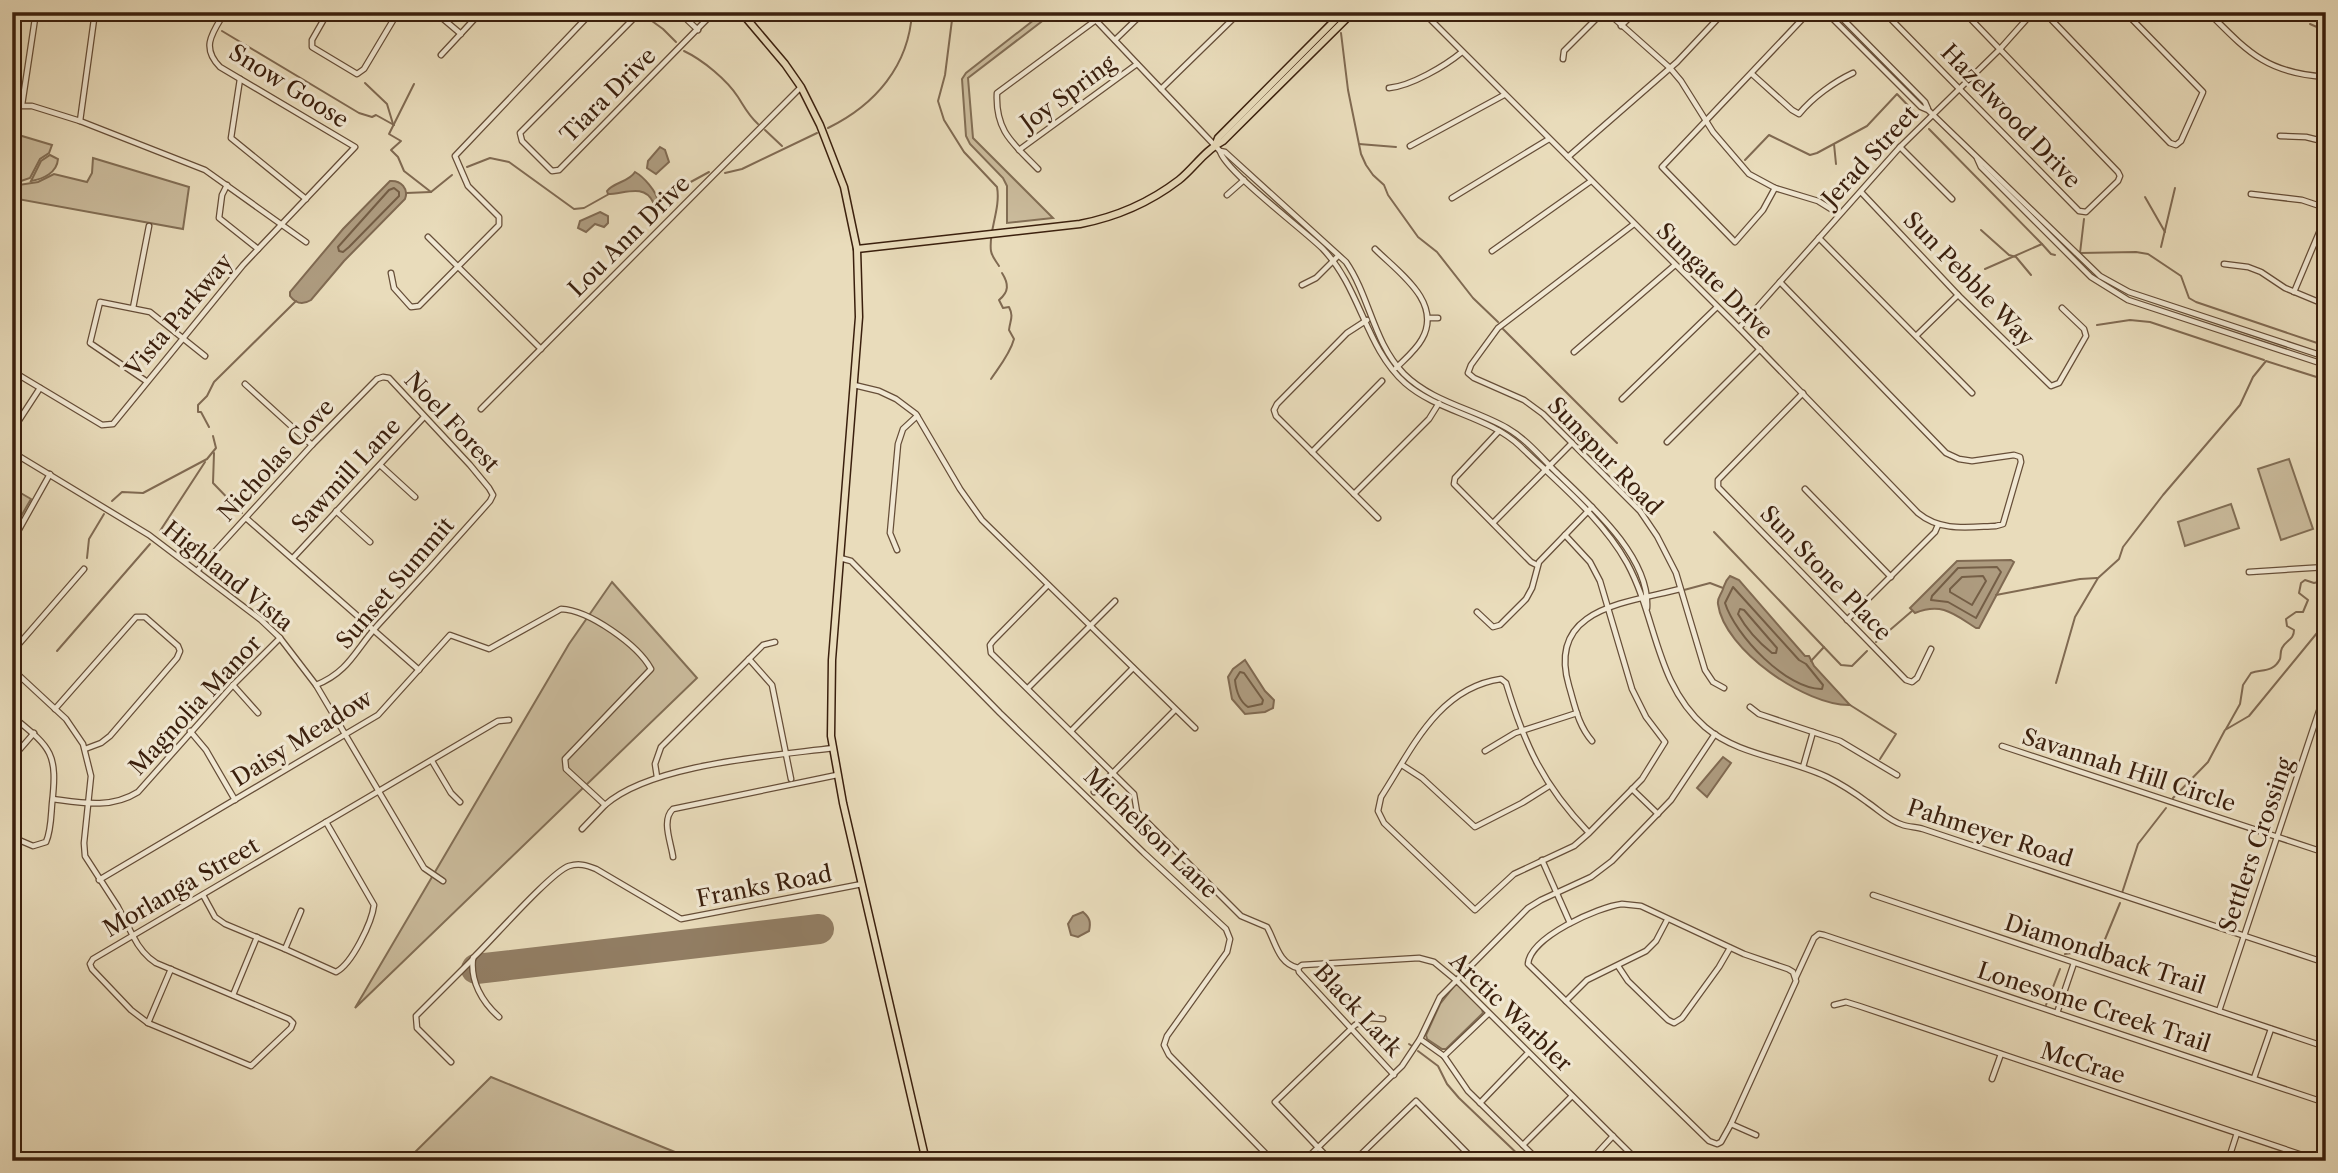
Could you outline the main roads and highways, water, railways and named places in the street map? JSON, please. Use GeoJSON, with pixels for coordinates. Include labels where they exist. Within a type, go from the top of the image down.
{"type":"FeatureCollection","features":[{"type":"Feature","properties":{"kind":"main road"},"geometry":{"type":"LineString","coordinates":[[741,12],[776,52],[801,87],[820,125],[838,167],[849,204],[857,249],[859,317],[831,682],[833,748],[926,1161]]}},
{"type":"Feature","properties":{"kind":"main road"},"geometry":{"type":"LineString","coordinates":[[857,249],[1088,222],[1128,210],[1180,179],[1217,149],[1348,13]]}},
{"type":"Feature","properties":{"kind":"water"},"geometry":{"type":"Polygon","coordinates":[[[660,147],[665,150],[669,162],[656,174],[647,168],[648,161],[660,147]]]}},
{"type":"Feature","properties":{"kind":"water"},"geometry":{"type":"Polygon","coordinates":[[[635,172],[649,185],[658,201],[653,202],[649,196],[639,191],[608,194],[610,188],[635,172]]]}},
{"type":"Feature","properties":{"kind":"water"},"geometry":{"type":"Polygon","coordinates":[[[390,181],[403,186],[405,199],[344,261],[311,300],[302,303],[295,301],[290,292],[343,229],[390,181]]]}},
{"type":"Feature","properties":{"kind":"water"},"geometry":{"type":"Polygon","coordinates":[[[600,212],[608,216],[608,223],[604,227],[595,224],[586,232],[578,228],[580,221],[600,212]]]}},
{"type":"Feature","properties":{"kind":"water"},"geometry":{"type":"Polygon","coordinates":[[[1957,561],[2014,562],[1979,628],[1947,611],[1933,609],[1915,613],[1910,608],[1957,561]]]}},
{"type":"Feature","properties":{"kind":"water"},"geometry":{"type":"Polygon","coordinates":[[[1730,576],[1739,580],[1850,705],[1832,703],[1790,686],[1751,656],[1735,639],[1724,622],[1718,604],[1725,582],[1730,576]]]}},
{"type":"Feature","properties":{"kind":"water"},"geometry":{"type":"Polygon","coordinates":[[[1245,660],[1274,700],[1273,708],[1265,712],[1245,714],[1232,699],[1228,677],[1233,669],[1245,660]]]}},
{"type":"Feature","properties":{"kind":"water"},"geometry":{"type":"Polygon","coordinates":[[[1723,757],[1731,763],[1707,797],[1697,788],[1723,757]]]}},
{"type":"Feature","properties":{"kind":"water"},"geometry":{"type":"Polygon","coordinates":[[[1083,912],[1089,920],[1089,931],[1078,937],[1071,935],[1068,924],[1073,916],[1083,912]]]}},
{"type":"Feature","properties":{"kind":"waterway"},"geometry":{"type":"LineString","coordinates":[[622,12],[627,15]]}},
{"type":"Feature","properties":{"kind":"waterway"},"geometry":{"type":"LineString","coordinates":[[828,128],[861,108],[886,82],[904,50],[912,12]]}},
{"type":"Feature","properties":{"kind":"waterway"},"geometry":{"type":"LineString","coordinates":[[953,12],[945,75],[938,101],[944,120],[964,152],[997,187],[991,251],[999,266]]}},
{"type":"Feature","properties":{"kind":"waterway"},"geometry":{"type":"LineString","coordinates":[[645,16],[676,42]]}},
{"type":"Feature","properties":{"kind":"waterway"},"geometry":{"type":"LineString","coordinates":[[2310,24],[2326,31]]}},
{"type":"Feature","properties":{"kind":"waterway"},"geometry":{"type":"LineString","coordinates":[[222,31],[359,113],[372,117],[376,115],[394,125]]}},
{"type":"Feature","properties":{"kind":"waterway"},"geometry":{"type":"LineString","coordinates":[[1341,33],[1348,90],[1361,154],[1366,165],[1384,185],[1388,195],[1418,237],[1437,252],[1473,298],[1498,322]]}},
{"type":"Feature","properties":{"kind":"waterway"},"geometry":{"type":"LineString","coordinates":[[684,51],[721,77],[758,124]]}},
{"type":"Feature","properties":{"kind":"waterway"},"geometry":{"type":"LineString","coordinates":[[365,83],[387,104],[393,124]]}},
{"type":"Feature","properties":{"kind":"waterway"},"geometry":{"type":"LineString","coordinates":[[414,84],[389,134],[401,141],[391,150],[398,157],[404,171],[431,192],[452,175]]}},
{"type":"Feature","properties":{"kind":"waterway"},"geometry":{"type":"LineString","coordinates":[[1745,160],[1769,135],[1810,155],[1817,153],[1867,126],[1897,94],[1919,117]]}},
{"type":"Feature","properties":{"kind":"waterway"},"geometry":{"type":"LineString","coordinates":[[1929,129],[2042,244]]}},
{"type":"Feature","properties":{"kind":"waterway"},"geometry":{"type":"LineString","coordinates":[[765,130],[782,146]]}},
{"type":"Feature","properties":{"kind":"waterway"},"geometry":{"type":"LineString","coordinates":[[725,173],[742,169],[817,133]]}},
{"type":"Feature","properties":{"kind":"waterway"},"geometry":{"type":"LineString","coordinates":[[1359,144],[1396,147]]}},
{"type":"Feature","properties":{"kind":"waterway"},"geometry":{"type":"LineString","coordinates":[[1834,144],[1836,164]]}},
{"type":"Feature","properties":{"kind":"waterway"},"geometry":{"type":"LineString","coordinates":[[467,167],[490,158],[509,162],[574,209],[584,208],[609,194]]}},
{"type":"Feature","properties":{"kind":"waterway"},"geometry":{"type":"LineString","coordinates":[[656,195],[687,184],[709,172]]}},
{"type":"Feature","properties":{"kind":"waterway"},"geometry":{"type":"LineString","coordinates":[[2161,247],[2175,188]]}},
{"type":"Feature","properties":{"kind":"waterway"},"geometry":{"type":"LineString","coordinates":[[406,193],[431,192]]}},
{"type":"Feature","properties":{"kind":"waterway"},"geometry":{"type":"LineString","coordinates":[[2145,197],[2165,232]]}},
{"type":"Feature","properties":{"kind":"waterway"},"geometry":{"type":"LineString","coordinates":[[2084,219],[2080,253],[2148,254],[2181,276],[2189,298],[2196,302],[2326,346]]}},
{"type":"Feature","properties":{"kind":"waterway"},"geometry":{"type":"LineString","coordinates":[[1981,230],[2009,255],[2016,257],[2031,275]]}},
{"type":"Feature","properties":{"kind":"waterway"},"geometry":{"type":"LineString","coordinates":[[1985,269],[2042,244],[2055,255]]}},
{"type":"Feature","properties":{"kind":"waterway"},"geometry":{"type":"LineString","coordinates":[[991,379],[1014,339],[1009,330],[1009,307],[1003,308],[999,300],[1007,288],[1002,273]]}},
{"type":"Feature","properties":{"kind":"waterway"},"geometry":{"type":"LineString","coordinates":[[209,427],[201,412],[198,412],[198,405],[207,396],[214,382],[296,301]]}},
{"type":"Feature","properties":{"kind":"waterway"},"geometry":{"type":"LineString","coordinates":[[2097,325],[2130,320],[2150,322],[2264,360]]}},
{"type":"Feature","properties":{"kind":"waterway"},"geometry":{"type":"LineString","coordinates":[[1503,329],[1617,443]]}},
{"type":"Feature","properties":{"kind":"waterway"},"geometry":{"type":"LineString","coordinates":[[2056,683],[2075,617],[2098,578],[2119,559],[2123,547],[2163,495],[2240,405],[2253,377],[2266,361],[2326,380]]}},
{"type":"Feature","properties":{"kind":"waterway"},"geometry":{"type":"LineString","coordinates":[[112,501],[122,492],[143,493],[207,459],[216,448],[213,436]]}},
{"type":"Feature","properties":{"kind":"waterway"},"geometry":{"type":"LineString","coordinates":[[214,453],[213,483],[242,513]]}},
{"type":"Feature","properties":{"kind":"waterway"},"geometry":{"type":"LineString","coordinates":[[160,531],[205,462]]}},
{"type":"Feature","properties":{"kind":"waterway"},"geometry":{"type":"LineString","coordinates":[[87,558],[89,539],[104,514]]}},
{"type":"Feature","properties":{"kind":"waterway"},"geometry":{"type":"LineString","coordinates":[[1714,532],[1841,665],[1852,666],[1867,651]]}},
{"type":"Feature","properties":{"kind":"waterway"},"geometry":{"type":"LineString","coordinates":[[57,651],[150,544]]}},
{"type":"Feature","properties":{"kind":"waterway"},"geometry":{"type":"LineString","coordinates":[[1996,595],[2097,578]]}},
{"type":"Feature","properties":{"kind":"waterway"},"geometry":{"type":"LineString","coordinates":[[2226,729],[2240,704],[2243,685],[2251,673],[2274,667],[2280,659],[2282,648],[2293,636],[2294,630],[2287,626],[2286,619],[2296,612],[2303,612],[2308,600],[2299,593],[2301,583],[2305,580],[2314,583],[2326,580]]}},
{"type":"Feature","properties":{"kind":"waterway"},"geometry":{"type":"LineString","coordinates":[[1684,590],[1710,583],[1723,588]]}},
{"type":"Feature","properties":{"kind":"waterway"},"geometry":{"type":"LineString","coordinates":[[1876,642],[1912,611]]}},
{"type":"Feature","properties":{"kind":"waterway"},"geometry":{"type":"LineString","coordinates":[[2173,798],[2208,762],[2225,730],[2249,716],[2326,622]]}},
{"type":"Feature","properties":{"kind":"waterway"},"geometry":{"type":"LineString","coordinates":[[1811,661],[1824,647]]}},
{"type":"Feature","properties":{"kind":"waterway"},"geometry":{"type":"LineString","coordinates":[[1850,705],[1896,734],[1880,759]]}},
{"type":"Feature","properties":{"kind":"waterway"},"geometry":{"type":"LineString","coordinates":[[2122,893],[2138,844],[2166,808]]}},
{"type":"Feature","properties":{"kind":"waterway"},"geometry":{"type":"LineString","coordinates":[[2065,954],[2101,949],[2120,903]]}},
{"type":"Feature","properties":{"kind":"waterway"},"geometry":{"type":"LineString","coordinates":[[2046,1005],[2060,969]]}},
{"type":"Feature","properties":{"kind":"waterway"},"geometry":{"type":"LineString","coordinates":[[1418,1051],[1438,1066],[1447,1084],[1459,1098],[1525,1161]]}}]}
